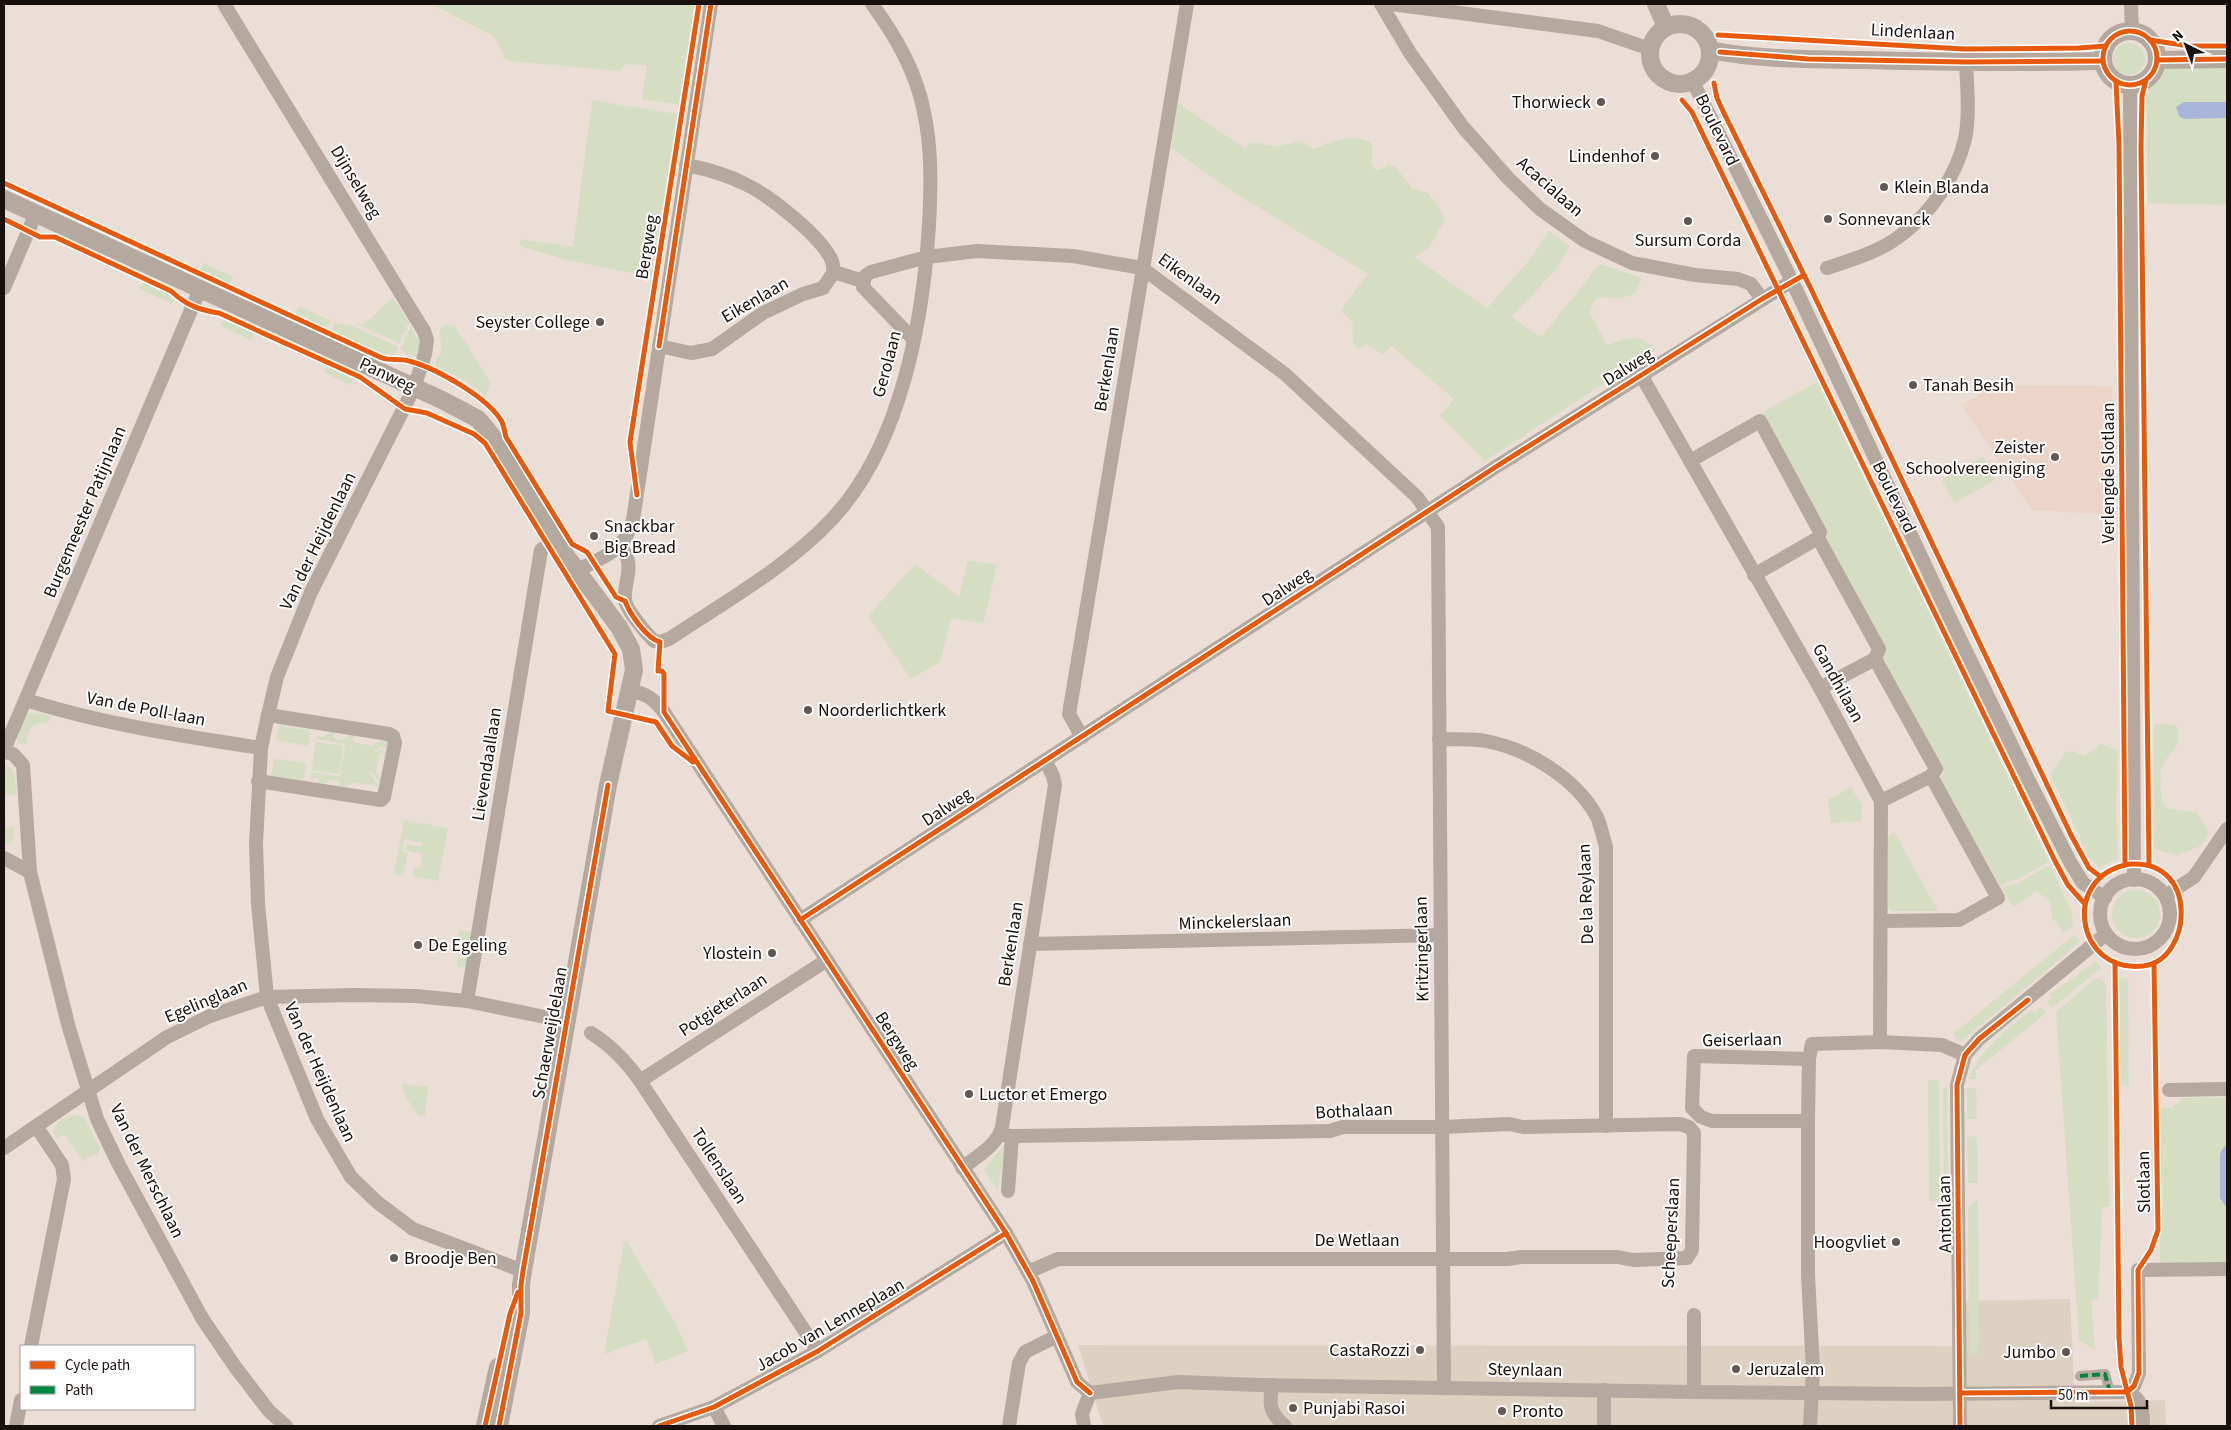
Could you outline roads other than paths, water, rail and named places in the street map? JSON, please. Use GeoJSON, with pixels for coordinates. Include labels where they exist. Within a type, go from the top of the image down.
{"type":"FeatureCollection","features":[{"type":"Feature","properties":{"kind":"street","name":"Dijnselweg"},"geometry":{"type":"LineString","coordinates":[[224,4],[424,331],[426,340],[425,354],[414,388]]}},
{"type":"Feature","properties":{"kind":"street","name":"Bergweg"},"geometry":{"type":"LineString","coordinates":[[621,547],[629,533],[633,520],[711,4]]}},
{"type":"Feature","properties":{"kind":"street","name":"Gerolaan"},"geometry":{"type":"LineString","coordinates":[[621,547],[630,563],[625,600],[627,607],[650,637],[660,642],[669,639],[782,564],[834,518],[860,483],[882,441],[900,393],[913,339],[927,258],[931,189],[929,150],[924,112],[912,71],[902,50],[872,4]]}},
{"type":"Feature","properties":{"kind":"street","name":"Berkenlaan"},"geometry":{"type":"LineString","coordinates":[[1082,736],[1069,714],[1187,4]]}},
{"type":"Feature","properties":{"kind":"street","name":"Acacialaan"},"geometry":{"type":"LineString","coordinates":[[1381,4],[1410,53],[1463,127],[1508,178],[1540,209],[1585,241],[1632,263],[1695,275],[1738,279],[1751,284],[1762,299]]}},
{"type":"Feature","properties":{"kind":"street"},"geometry":{"type":"LineString","coordinates":[[1391,4],[1598,31],[1650,49]]}},
{"type":"Feature","properties":{"kind":"street"},"geometry":{"type":"LineString","coordinates":[[1656,4],[1666,26]]}},
{"type":"Feature","properties":{"kind":"street"},"geometry":{"type":"LineString","coordinates":[[2132,4],[2132,31]]}},
{"type":"Feature","properties":{"kind":"street"},"geometry":{"type":"LineString","coordinates":[[1684,23],[1692,26],[1706,37],[1710,50],[1707,68],[1693,82],[1676,84],[1661,78],[1652,65],[1650,49],[1656,36],[1666,26],[1684,23]]}},
{"type":"Feature","properties":{"kind":"street"},"geometry":{"type":"LineString","coordinates":[[2132,31],[2142,33],[2150,40],[2157,52],[2157,60],[2154,71],[2146,80],[2130,85],[2122,85],[2111,79],[2103,61],[2106,46],[2113,38],[2122,32],[2132,31]]}},
{"type":"Feature","properties":{"kind":"street","name":"Lindenlaan"},"geometry":{"type":"LineString","coordinates":[[1710,50],[1808,59],[1966,62],[2103,61]]}},
{"type":"Feature","properties":{"kind":"street"},"geometry":{"type":"LineString","coordinates":[[2157,60],[2227,59]]}},
{"type":"Feature","properties":{"kind":"street"},"geometry":{"type":"LineString","coordinates":[[1826,268],[1867,254],[1899,237],[1922,216],[1943,190],[1957,164],[1965,138],[1968,97],[1966,62]]}},
{"type":"Feature","properties":{"kind":"street","name":"Boulevard"},"geometry":{"type":"LineString","coordinates":[[1693,82],[1792,281],[1948,614],[2027,777],[2070,862],[2083,883],[2105,898]]}},
{"type":"Feature","properties":{"kind":"street","name":"Verlengde Slotlaan"},"geometry":{"type":"LineString","coordinates":[[2130,85],[2134,880]]}},
{"type":"Feature","properties":{"kind":"street"},"geometry":{"type":"LineString","coordinates":[[686,165],[726,175],[748,185],[790,214],[823,248],[832,261],[834,272],[863,281],[863,287],[866,291],[913,339]]}},
{"type":"Feature","properties":{"kind":"street","name":"Panweg"},"geometry":{"type":"LineString","coordinates":[[4,199],[478,419],[493,437],[555,541],[619,627],[631,649],[634,670],[630,691]]}},
{"type":"Feature","properties":{"kind":"street"},"geometry":{"type":"LineString","coordinates":[[4,288],[36,213]]}},
{"type":"Feature","properties":{"kind":"street","name":"Eikenlaan"},"geometry":{"type":"LineString","coordinates":[[863,281],[871,272],[927,258],[977,251],[1073,256],[1142,268],[1232,332],[1285,374],[1410,491],[1428,511]]}},
{"type":"Feature","properties":{"kind":"street","name":"Eikenlaan"},"geometry":{"type":"LineString","coordinates":[[659,346],[691,353],[712,348],[763,313],[802,294],[823,288],[834,272]]}},
{"type":"Feature","properties":{"kind":"street","name":"Dalweg"},"geometry":{"type":"LineString","coordinates":[[800,920],[1428,511],[1792,281]]}},
{"type":"Feature","properties":{"kind":"street","name":"Burgemeester Patijnlaan"},"geometry":{"type":"LineString","coordinates":[[4,751],[200,289]]}},
{"type":"Feature","properties":{"kind":"street","name":"Gandhilaan"},"geometry":{"type":"LineString","coordinates":[[1641,375],[1820,688],[1881,801],[1880,1042]]}},
{"type":"Feature","properties":{"kind":"street","name":"Van der Heijdenlaan"},"geometry":{"type":"LineString","coordinates":[[414,388],[311,592],[277,676],[261,748],[256,844],[257,896],[267,997],[317,1119],[351,1177],[377,1202],[413,1229],[522,1278]]}},
{"type":"Feature","properties":{"kind":"street"},"geometry":{"type":"LineString","coordinates":[[1690,461],[1760,422],[1820,532],[1818,538],[1754,575]]}},
{"type":"Feature","properties":{"kind":"street","name":"Kritzingerlaan"},"geometry":{"type":"LineString","coordinates":[[1428,511],[1438,527],[1444,1388]]}},
{"type":"Feature","properties":{"kind":"street"},"geometry":{"type":"LineString","coordinates":[[1818,538],[1879,649],[1875,658],[1820,688]]}},
{"type":"Feature","properties":{"kind":"street","name":"Lievendaallaan"},"geometry":{"type":"LineString","coordinates":[[467,1000],[541,550],[555,541]]}},
{"type":"Feature","properties":{"kind":"street"},"geometry":{"type":"LineString","coordinates":[[578,570],[621,547]]}},
{"type":"Feature","properties":{"kind":"street"},"geometry":{"type":"LineString","coordinates":[[1875,658],[1936,769],[1931,776],[1881,801]]}},
{"type":"Feature","properties":{"kind":"street","name":"Bergweg"},"geometry":{"type":"LineString","coordinates":[[630,691],[642,693],[649,697],[664,712],[1006,1233],[1028,1272],[1077,1382],[1090,1393]]}},
{"type":"Feature","properties":{"kind":"street","name":"Schaerweijdelaan"},"geometry":{"type":"LineString","coordinates":[[502,1423],[521,1313],[522,1278],[608,785],[622,714],[630,691]]}},
{"type":"Feature","properties":{"kind":"street","name":"Van de Poll-laan"},"geometry":{"type":"LineString","coordinates":[[26,700],[75,715],[159,732],[261,748]]}},
{"type":"Feature","properties":{"kind":"street"},"geometry":{"type":"LineString","coordinates":[[258,781],[381,800],[384,797],[395,744],[393,736],[388,734],[268,715]]}},
{"type":"Feature","properties":{"kind":"street","name":"De la Reylaan"},"geometry":{"type":"LineString","coordinates":[[1440,739],[1485,741],[1520,751],[1542,762],[1581,796],[1597,818],[1606,847],[1606,1126]]}},
{"type":"Feature","properties":{"kind":"street","name":"Van der Merschlaan"},"geometry":{"type":"LineString","coordinates":[[4,751],[13,754],[23,765],[30,872],[69,1028],[98,1119],[118,1163],[202,1318],[236,1368],[269,1411],[286,1426]]}},
{"type":"Feature","properties":{"kind":"street","name":"Berkenlaan"},"geometry":{"type":"LineString","coordinates":[[1008,1190],[1006,1135],[1030,944],[1055,785],[1045,760]]}},
{"type":"Feature","properties":{"kind":"street"},"geometry":{"type":"LineString","coordinates":[[1881,922],[1959,920],[1998,898],[1931,776]]}},
{"type":"Feature","properties":{"kind":"street"},"geometry":{"type":"LineString","coordinates":[[2165,896],[2178,890],[2194,877],[2227,829]]}},
{"type":"Feature","properties":{"kind":"street"},"geometry":{"type":"LineString","coordinates":[[4,858],[30,872]]}},
{"type":"Feature","properties":{"kind":"street"},"geometry":{"type":"LineString","coordinates":[[2134,880],[2149,883],[2158,888],[2165,896],[2169,909],[2169,922],[2164,934],[2152,945],[2136,949],[2125,948],[2114,942],[2106,934],[2101,916],[2105,898],[2117,885],[2134,880]]}},
{"type":"Feature","properties":{"kind":"street","name":"Antonlaan"},"geometry":{"type":"LineString","coordinates":[[1960,1426],[1957,1085],[1965,1055],[1979,1039],[2106,934]]}},
{"type":"Feature","properties":{"kind":"street","name":"Minckelerslaan"},"geometry":{"type":"LineString","coordinates":[[1030,944],[1441,935]]}},
{"type":"Feature","properties":{"kind":"street","name":"Potgieterlaan"},"geometry":{"type":"LineString","coordinates":[[640,1081],[827,960]]}},
{"type":"Feature","properties":{"kind":"street","name":"Egelinglaan"},"geometry":{"type":"LineString","coordinates":[[4,1148],[167,1037],[210,1016],[267,997],[366,995],[467,1000],[545,1017]]}},
{"type":"Feature","properties":{"kind":"street","name":"Tollenslaan"},"geometry":{"type":"LineString","coordinates":[[591,1033],[606,1042],[624,1058],[818,1351]]}},
{"type":"Feature","properties":{"kind":"street"},"geometry":{"type":"LineString","coordinates":[[1810,1426],[1813,1370],[1808,1275],[1808,1121],[1809,1059],[1812,1044],[1880,1042],[1942,1045],[1965,1055]]}},
{"type":"Feature","properties":{"kind":"street","name":"Geiserlaan"},"geometry":{"type":"LineString","coordinates":[[1808,1121],[1712,1121],[1701,1117],[1692,1108],[1694,1056],[1809,1059]]}},
{"type":"Feature","properties":{"kind":"street"},"geometry":{"type":"LineString","coordinates":[[2169,1090],[2227,1089]]}},
{"type":"Feature","properties":{"kind":"street","name":"Bothalaan"},"geometry":{"type":"LineString","coordinates":[[1006,1135],[1330,1131],[1343,1127],[1443,1127],[1509,1124],[1523,1127],[1680,1124],[1689,1126],[1694,1133]]}},
{"type":"Feature","properties":{"kind":"street"},"geometry":{"type":"LineString","coordinates":[[32,1345],[64,1179],[62,1165],[36,1126]]}},
{"type":"Feature","properties":{"kind":"street","name":"Scheeperslaan"},"geometry":{"type":"LineString","coordinates":[[1687,1258],[1692,1250],[1694,1133]]}},
{"type":"Feature","properties":{"kind":"street"},"geometry":{"type":"LineString","coordinates":[[962,1168],[1006,1135]]}},
{"type":"Feature","properties":{"kind":"street","name":"Jacob van Lenneplaan"},"geometry":{"type":"LineString","coordinates":[[659,1426],[714,1407],[818,1351],[1006,1233]]}},
{"type":"Feature","properties":{"kind":"street","name":"De Wetlaan"},"geometry":{"type":"LineString","coordinates":[[1028,1272],[1058,1259],[1506,1260],[1521,1256],[1618,1257],[1633,1260],[1687,1258]]}},
{"type":"Feature","properties":{"kind":"street"},"geometry":{"type":"LineString","coordinates":[[2143,1426],[2142,1406],[2136,1398],[2127,1392],[2134,1386],[2139,1373],[2138,1270],[2227,1269]]}},
{"type":"Feature","properties":{"kind":"street","name":"Schaerweijdelaan"},"geometry":{"type":"LineString","coordinates":[[485,1426],[510,1314],[522,1278]]}},
{"type":"Feature","properties":{"kind":"street"},"geometry":{"type":"LineString","coordinates":[[1694,1315],[1694,1392]]}},
{"type":"Feature","properties":{"kind":"street"},"geometry":{"type":"LineString","coordinates":[[1009,1426],[1019,1363],[1025,1352],[1057,1336]]}},
{"type":"Feature","properties":{"kind":"street"},"geometry":{"type":"LineString","coordinates":[[2080,1376],[2106,1374],[2110,1392]]}},
{"type":"Feature","properties":{"kind":"street","name":"Steynlaan"},"geometry":{"type":"LineString","coordinates":[[1090,1393],[1096,1394],[1178,1382],[1694,1392],[2127,1392]]}},
{"type":"Feature","properties":{"kind":"street"},"geometry":{"type":"LineString","coordinates":[[1272,1385],[1271,1409],[1275,1417],[1285,1426]]}},
{"type":"Feature","properties":{"kind":"street"},"geometry":{"type":"LineString","coordinates":[[1604,1390],[1604,1426]]}},
{"type":"Feature","properties":{"kind":"street"},"geometry":{"type":"LineString","coordinates":[[1084,1426],[1082,1414],[1090,1393]]}},
{"type":"Feature","properties":{"kind":"street"},"geometry":{"type":"LineString","coordinates":[[16,1426],[20,1405]]}},
{"type":"Feature","properties":{"kind":"street"},"geometry":{"type":"LineString","coordinates":[[714,1407],[724,1426]]}},
{"type":"Feature","properties":{"kind":"water"},"geometry":{"type":"Polygon","coordinates":[[[2184,102],[2227,102],[2227,118],[2184,119],[2179,116],[2176,107],[2184,102]]]}},
{"type":"Feature","properties":{"kind":"water"},"geometry":{"type":"Polygon","coordinates":[[[2227,1143],[2227,1208],[2220,1198],[2220,1156],[2227,1143]]]}},
{"type":"Feature","properties":{"kind":"place","name":"Thorwieck"},"geometry":{"type":"Point","coordinates":[1601,102]}},
{"type":"Feature","properties":{"kind":"place","name":"Lindenhof"},"geometry":{"type":"Point","coordinates":[1655,156]}},
{"type":"Feature","properties":{"kind":"place","name":"Klein Blanda"},"geometry":{"type":"Point","coordinates":[1884,187]}},
{"type":"Feature","properties":{"kind":"place","name":"Sonnevanck"},"geometry":{"type":"Point","coordinates":[1828,219]}},
{"type":"Feature","properties":{"kind":"place","name":"Sursum Corda"},"geometry":{"type":"Point","coordinates":[1688,221]}},
{"type":"Feature","properties":{"kind":"place","name":"Seyster College"},"geometry":{"type":"Point","coordinates":[600,322]}},
{"type":"Feature","properties":{"kind":"place","name":"Tanah Besih"},"geometry":{"type":"Point","coordinates":[1913,385]}},
{"type":"Feature","properties":{"kind":"place","name":"Zeister Schoolvereeniging"},"geometry":{"type":"Point","coordinates":[2055,457]}},
{"type":"Feature","properties":{"kind":"place","name":"Snackbar Big Bread"},"geometry":{"type":"Point","coordinates":[594,536]}},
{"type":"Feature","properties":{"kind":"place","name":"Noorderlichtkerk"},"geometry":{"type":"Point","coordinates":[808,710]}},
{"type":"Feature","properties":{"kind":"place","name":"De Egeling"},"geometry":{"type":"Point","coordinates":[418,945]}},
{"type":"Feature","properties":{"kind":"place","name":"Ylostein"},"geometry":{"type":"Point","coordinates":[772,953]}},
{"type":"Feature","properties":{"kind":"place","name":"Luctor et Emergo"},"geometry":{"type":"Point","coordinates":[969,1094]}},
{"type":"Feature","properties":{"kind":"place","name":"Hoogvliet"},"geometry":{"type":"Point","coordinates":[1896,1242]}},
{"type":"Feature","properties":{"kind":"place","name":"Broodje Ben"},"geometry":{"type":"Point","coordinates":[394,1258]}},
{"type":"Feature","properties":{"kind":"place","name":"CastaRozzi"},"geometry":{"type":"Point","coordinates":[1420,1350]}},
{"type":"Feature","properties":{"kind":"place","name":"Jumbo"},"geometry":{"type":"Point","coordinates":[2066,1352]}},
{"type":"Feature","properties":{"kind":"place","name":"Jeruzalem"},"geometry":{"type":"Point","coordinates":[1736,1369]}},
{"type":"Feature","properties":{"kind":"place","name":"Punjabi Rasoi"},"geometry":{"type":"Point","coordinates":[1293,1408]}},
{"type":"Feature","properties":{"kind":"place","name":"Pronto"},"geometry":{"type":"Point","coordinates":[1502,1411]}}]}
